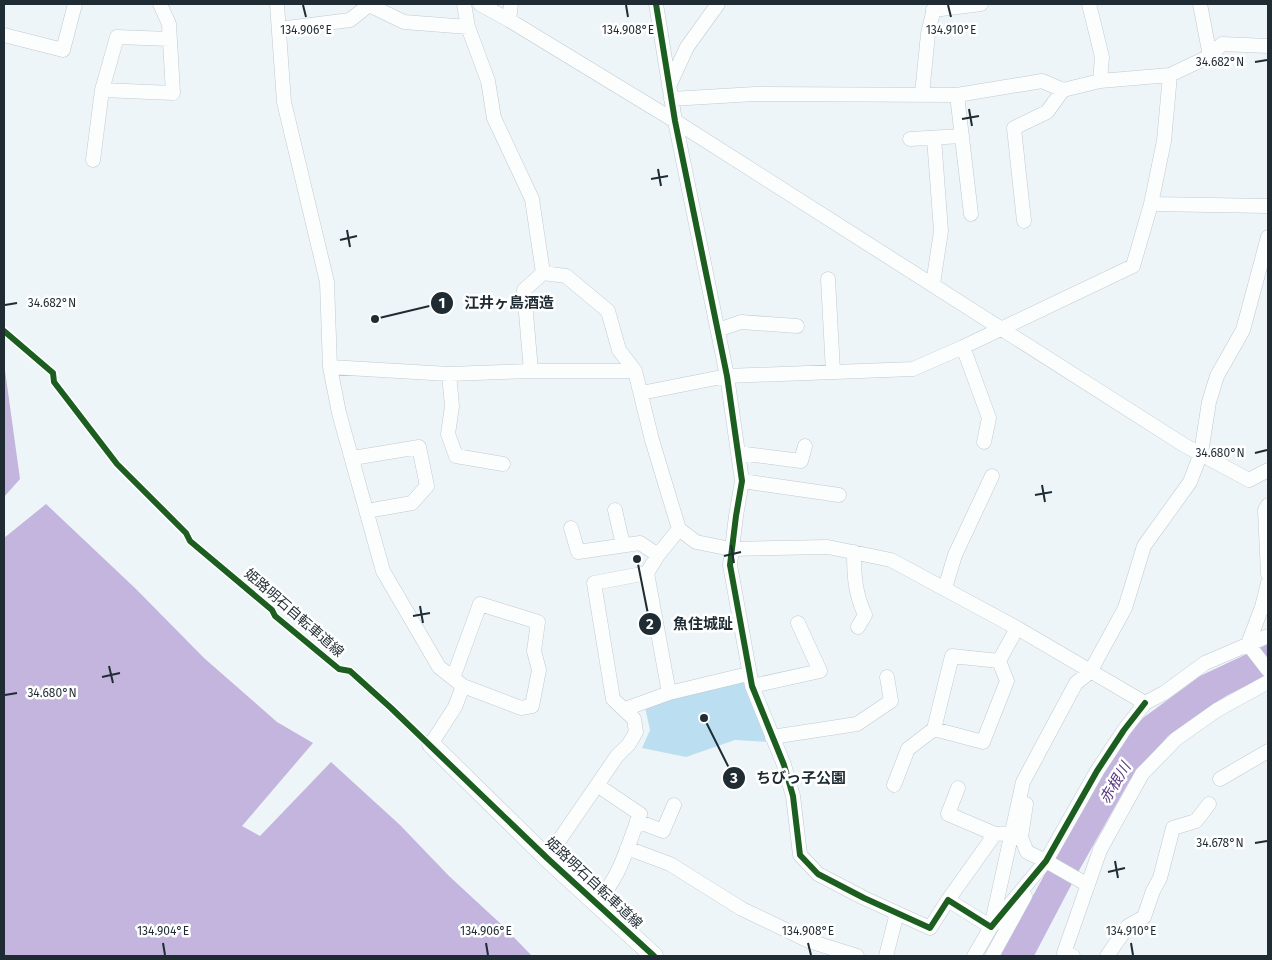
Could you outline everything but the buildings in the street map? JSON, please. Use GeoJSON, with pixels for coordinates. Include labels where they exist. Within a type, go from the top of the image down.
{"type":"FeatureCollection","features":[{"type":"Feature","properties":{"kind":"main road","name":"姫路明石自転車道線"},"geometry":{"type":"LineString","coordinates":[[431,744],[595,903],[654,956]]}},
{"type":"Feature","properties":{"kind":"street"},"geometry":{"type":"LineString","coordinates":[[4,35],[63,50],[75,4]]}},
{"type":"Feature","properties":{"kind":"street"},"geometry":{"type":"LineString","coordinates":[[102,90],[173,93],[169,24],[160,4]]}},
{"type":"Feature","properties":{"kind":"street"},"geometry":{"type":"LineString","coordinates":[[277,4],[284,102],[327,282],[330,367],[339,413],[383,571],[439,667],[458,682],[521,708],[532,706],[538,670],[534,651],[538,622],[480,604],[458,682],[456,707],[431,744]]}},
{"type":"Feature","properties":{"kind":"street"},"geometry":{"type":"LineString","coordinates":[[464,4],[468,27],[488,81],[494,118],[532,199],[543,272]]}},
{"type":"Feature","properties":{"kind":"street"},"geometry":{"type":"LineString","coordinates":[[480,4],[675,121],[1184,445],[1249,480],[1268,470]]}},
{"type":"Feature","properties":{"kind":"street"},"geometry":{"type":"LineString","coordinates":[[509,20],[511,4]]}},
{"type":"Feature","properties":{"kind":"street"},"geometry":{"type":"LineString","coordinates":[[656,4],[675,121],[727,376],[742,481],[730,565],[750,680],[794,796],[800,855],[818,874],[930,928],[995,834]]}},
{"type":"Feature","properties":{"kind":"street"},"geometry":{"type":"LineString","coordinates":[[670,93],[687,47],[718,4]]}},
{"type":"Feature","properties":{"kind":"street"},"geometry":{"type":"LineString","coordinates":[[922,94],[928,34],[934,7],[981,4]]}},
{"type":"Feature","properties":{"kind":"street"},"geometry":{"type":"LineString","coordinates":[[1089,4],[1102,57],[1100,81]]}},
{"type":"Feature","properties":{"kind":"street"},"geometry":{"type":"LineString","coordinates":[[1200,4],[1210,56]]}},
{"type":"Feature","properties":{"kind":"street"},"geometry":{"type":"LineString","coordinates":[[279,29],[350,20],[369,5],[404,22],[468,27]]}},
{"type":"Feature","properties":{"kind":"street"},"geometry":{"type":"LineString","coordinates":[[93,160],[102,90],[117,37],[170,39]]}},
{"type":"Feature","properties":{"kind":"street"},"geometry":{"type":"LineString","coordinates":[[670,93],[957,95],[1042,81],[1063,90],[1100,81],[1170,75],[1210,56],[1222,44],[1268,46]]}},
{"type":"Feature","properties":{"kind":"street"},"geometry":{"type":"LineString","coordinates":[[641,392],[727,376],[913,369],[1133,266],[1151,204],[1164,140],[1170,75]]}},
{"type":"Feature","properties":{"kind":"street"},"geometry":{"type":"LineString","coordinates":[[1024,221],[1014,128],[1047,112],[1063,90]]}},
{"type":"Feature","properties":{"kind":"street"},"geometry":{"type":"LineString","coordinates":[[957,95],[971,214]]}},
{"type":"Feature","properties":{"kind":"street"},"geometry":{"type":"LineString","coordinates":[[910,139],[962,136]]}},
{"type":"Feature","properties":{"kind":"street"},"geometry":{"type":"LineString","coordinates":[[933,284],[941,231],[934,138]]}},
{"type":"Feature","properties":{"kind":"street"},"geometry":{"type":"LineString","coordinates":[[1151,204],[1268,206]]}},
{"type":"Feature","properties":{"kind":"street"},"geometry":{"type":"LineString","coordinates":[[991,927],[1022,782],[1076,682],[1090,672],[1125,608],[1144,546],[1190,482],[1201,453],[1210,402],[1217,376],[1243,330],[1268,237]]}},
{"type":"Feature","properties":{"kind":"street"},"geometry":{"type":"LineString","coordinates":[[543,272],[566,276],[608,311],[619,350],[635,371],[652,440],[679,529],[696,542],[731,550],[828,547],[891,560],[946,588],[1145,703]]}},
{"type":"Feature","properties":{"kind":"street"},"geometry":{"type":"LineString","coordinates":[[531,371],[524,290],[543,272]]}},
{"type":"Feature","properties":{"kind":"street"},"geometry":{"type":"LineString","coordinates":[[828,279],[833,372]]}},
{"type":"Feature","properties":{"kind":"street"},"geometry":{"type":"LineString","coordinates":[[718,330],[741,322],[797,326]]}},
{"type":"Feature","properties":{"kind":"street"},"geometry":{"type":"LineString","coordinates":[[963,347],[989,418],[984,442]]}},
{"type":"Feature","properties":{"kind":"street"},"geometry":{"type":"LineString","coordinates":[[330,367],[449,374],[531,371],[635,371]]}},
{"type":"Feature","properties":{"kind":"street"},"geometry":{"type":"LineString","coordinates":[[449,374],[452,406],[448,434],[456,456],[503,464]]}},
{"type":"Feature","properties":{"kind":"street"},"geometry":{"type":"LineString","coordinates":[[738,453],[801,461],[805,446]]}},
{"type":"Feature","properties":{"kind":"street"},"geometry":{"type":"LineString","coordinates":[[353,458],[418,447],[427,486],[412,503],[367,511]]}},
{"type":"Feature","properties":{"kind":"street"},"geometry":{"type":"LineString","coordinates":[[946,588],[955,555],[992,476]]}},
{"type":"Feature","properties":{"kind":"street"},"geometry":{"type":"LineString","coordinates":[[742,481],[839,495]]}},
{"type":"Feature","properties":{"kind":"street"},"geometry":{"type":"LineString","coordinates":[[1268,505],[1265,510],[1268,574]]}},
{"type":"Feature","properties":{"kind":"street"},"geometry":{"type":"LineString","coordinates":[[616,510],[623,546]]}},
{"type":"Feature","properties":{"kind":"street"},"geometry":{"type":"LineString","coordinates":[[571,528],[578,552],[640,543],[658,555]]}},
{"type":"Feature","properties":{"kind":"street"},"geometry":{"type":"LineString","coordinates":[[669,693],[647,573],[658,555],[679,529]]}},
{"type":"Feature","properties":{"kind":"street"},"geometry":{"type":"LineString","coordinates":[[854,552],[854,579],[858,601],[865,615],[858,627]]}},
{"type":"Feature","properties":{"kind":"street"},"geometry":{"type":"LineString","coordinates":[[548,858],[597,785],[636,732],[634,719],[625,708],[613,699],[594,583],[647,573]]}},
{"type":"Feature","properties":{"kind":"street"},"geometry":{"type":"LineString","coordinates":[[1248,644],[1262,608],[1268,583]]}},
{"type":"Feature","properties":{"kind":"street"},"geometry":{"type":"LineString","coordinates":[[625,708],[669,693],[820,671],[798,623]]}},
{"type":"Feature","properties":{"kind":"street"},"geometry":{"type":"LineString","coordinates":[[934,729],[983,742],[1007,682],[999,662],[1017,628]]}},
{"type":"Feature","properties":{"kind":"street"},"geometry":{"type":"LineString","coordinates":[[992,956],[1097,771],[1124,730],[1145,703],[1164,693],[1205,663],[1268,636]]}},
{"type":"Feature","properties":{"kind":"street"},"geometry":{"type":"LineString","coordinates":[[1248,644],[1268,670]]}},
{"type":"Feature","properties":{"kind":"street"},"geometry":{"type":"LineString","coordinates":[[894,785],[908,749],[934,729],[952,656],[999,662]]}},
{"type":"Feature","properties":{"kind":"street"},"geometry":{"type":"LineString","coordinates":[[772,737],[857,724],[891,701],[888,677]]}},
{"type":"Feature","properties":{"kind":"street"},"geometry":{"type":"LineString","coordinates":[[1073,956],[1064,953],[1100,850],[1142,774],[1176,739],[1217,710],[1268,682]]}},
{"type":"Feature","properties":{"kind":"street"},"geometry":{"type":"LineString","coordinates":[[1220,779],[1268,751]]}},
{"type":"Feature","properties":{"kind":"street"},"geometry":{"type":"LineString","coordinates":[[1022,782],[1027,798],[1022,837],[1027,852],[1042,865],[1088,885]]}},
{"type":"Feature","properties":{"kind":"street"},"geometry":{"type":"LineString","coordinates":[[595,903],[604,895],[620,868],[640,814],[597,785]]}},
{"type":"Feature","properties":{"kind":"street"},"geometry":{"type":"LineString","coordinates":[[958,788],[948,814],[995,834],[1012,833]]}},
{"type":"Feature","properties":{"kind":"street"},"geometry":{"type":"LineString","coordinates":[[1107,956],[1128,926],[1144,917],[1153,891],[1160,878],[1173,828],[1196,821],[1209,804]]}},
{"type":"Feature","properties":{"kind":"street"},"geometry":{"type":"LineString","coordinates":[[637,822],[663,831],[674,805]]}},
{"type":"Feature","properties":{"kind":"street"},"geometry":{"type":"LineString","coordinates":[[627,848],[670,864],[742,909],[809,941],[857,956]]}},
{"type":"Feature","properties":{"kind":"street"},"geometry":{"type":"LineString","coordinates":[[974,956],[991,927],[1042,865]]}},
{"type":"Feature","properties":{"kind":"street"},"geometry":{"type":"LineString","coordinates":[[948,900],[991,927]]}},
{"type":"Feature","properties":{"kind":"street"},"geometry":{"type":"LineString","coordinates":[[886,956],[897,913]]}},
{"type":"Feature","properties":{"kind":"shaded area"},"geometry":{"type":"Polygon","coordinates":[[[746,678],[769,742],[735,740],[686,757],[642,748],[650,730],[645,707],[746,678]]]}},
{"type":"Feature","properties":{"kind":"water"},"geometry":{"type":"Polygon","coordinates":[[[4,363],[20,479],[4,497],[4,363]]]}},
{"type":"Feature","properties":{"kind":"water"},"geometry":{"type":"Polygon","coordinates":[[[46,504],[136,589],[204,658],[277,722],[313,743],[242,826],[260,836],[331,762],[400,825],[449,876],[502,925],[532,956],[4,956],[4,538],[46,504]]]}},
{"type":"Feature","properties":{"kind":"water","name":"赤根川"},"geometry":{"type":"Polygon","coordinates":[[[1268,644],[1268,675],[1226,696],[1168,736],[1130,780],[1077,874],[1034,956],[1000,956],[1118,746],[1143,718],[1200,676],[1268,644]]]}},
{"type":"Feature","properties":{"kind":"cycle path"},"geometry":{"type":"LineString","coordinates":[[656,4],[675,121],[727,376],[742,481],[730,565],[752,686],[784,765],[793,796],[800,855],[818,874],[864,898],[930,928],[948,900],[991,927],[1046,861],[1097,771],[1124,730],[1145,703]]}},
{"type":"Feature","properties":{"kind":"cycle path"},"geometry":{"type":"LineString","coordinates":[[4,331],[53,373],[54,382],[117,464],[186,533],[190,541],[272,610],[275,616],[339,669],[350,671],[547,858],[654,956]]}},
{"type":"Feature","properties":{"kind":"place","name":"江井ヶ島酒造"},"geometry":{"type":"Point","coordinates":[375,319]}},
{"type":"Feature","properties":{"kind":"place","name":"魚住城趾"},"geometry":{"type":"Point","coordinates":[637,559]}},
{"type":"Feature","properties":{"kind":"place","name":"ちびっ子公園"},"geometry":{"type":"Point","coordinates":[704,718]}}]}
